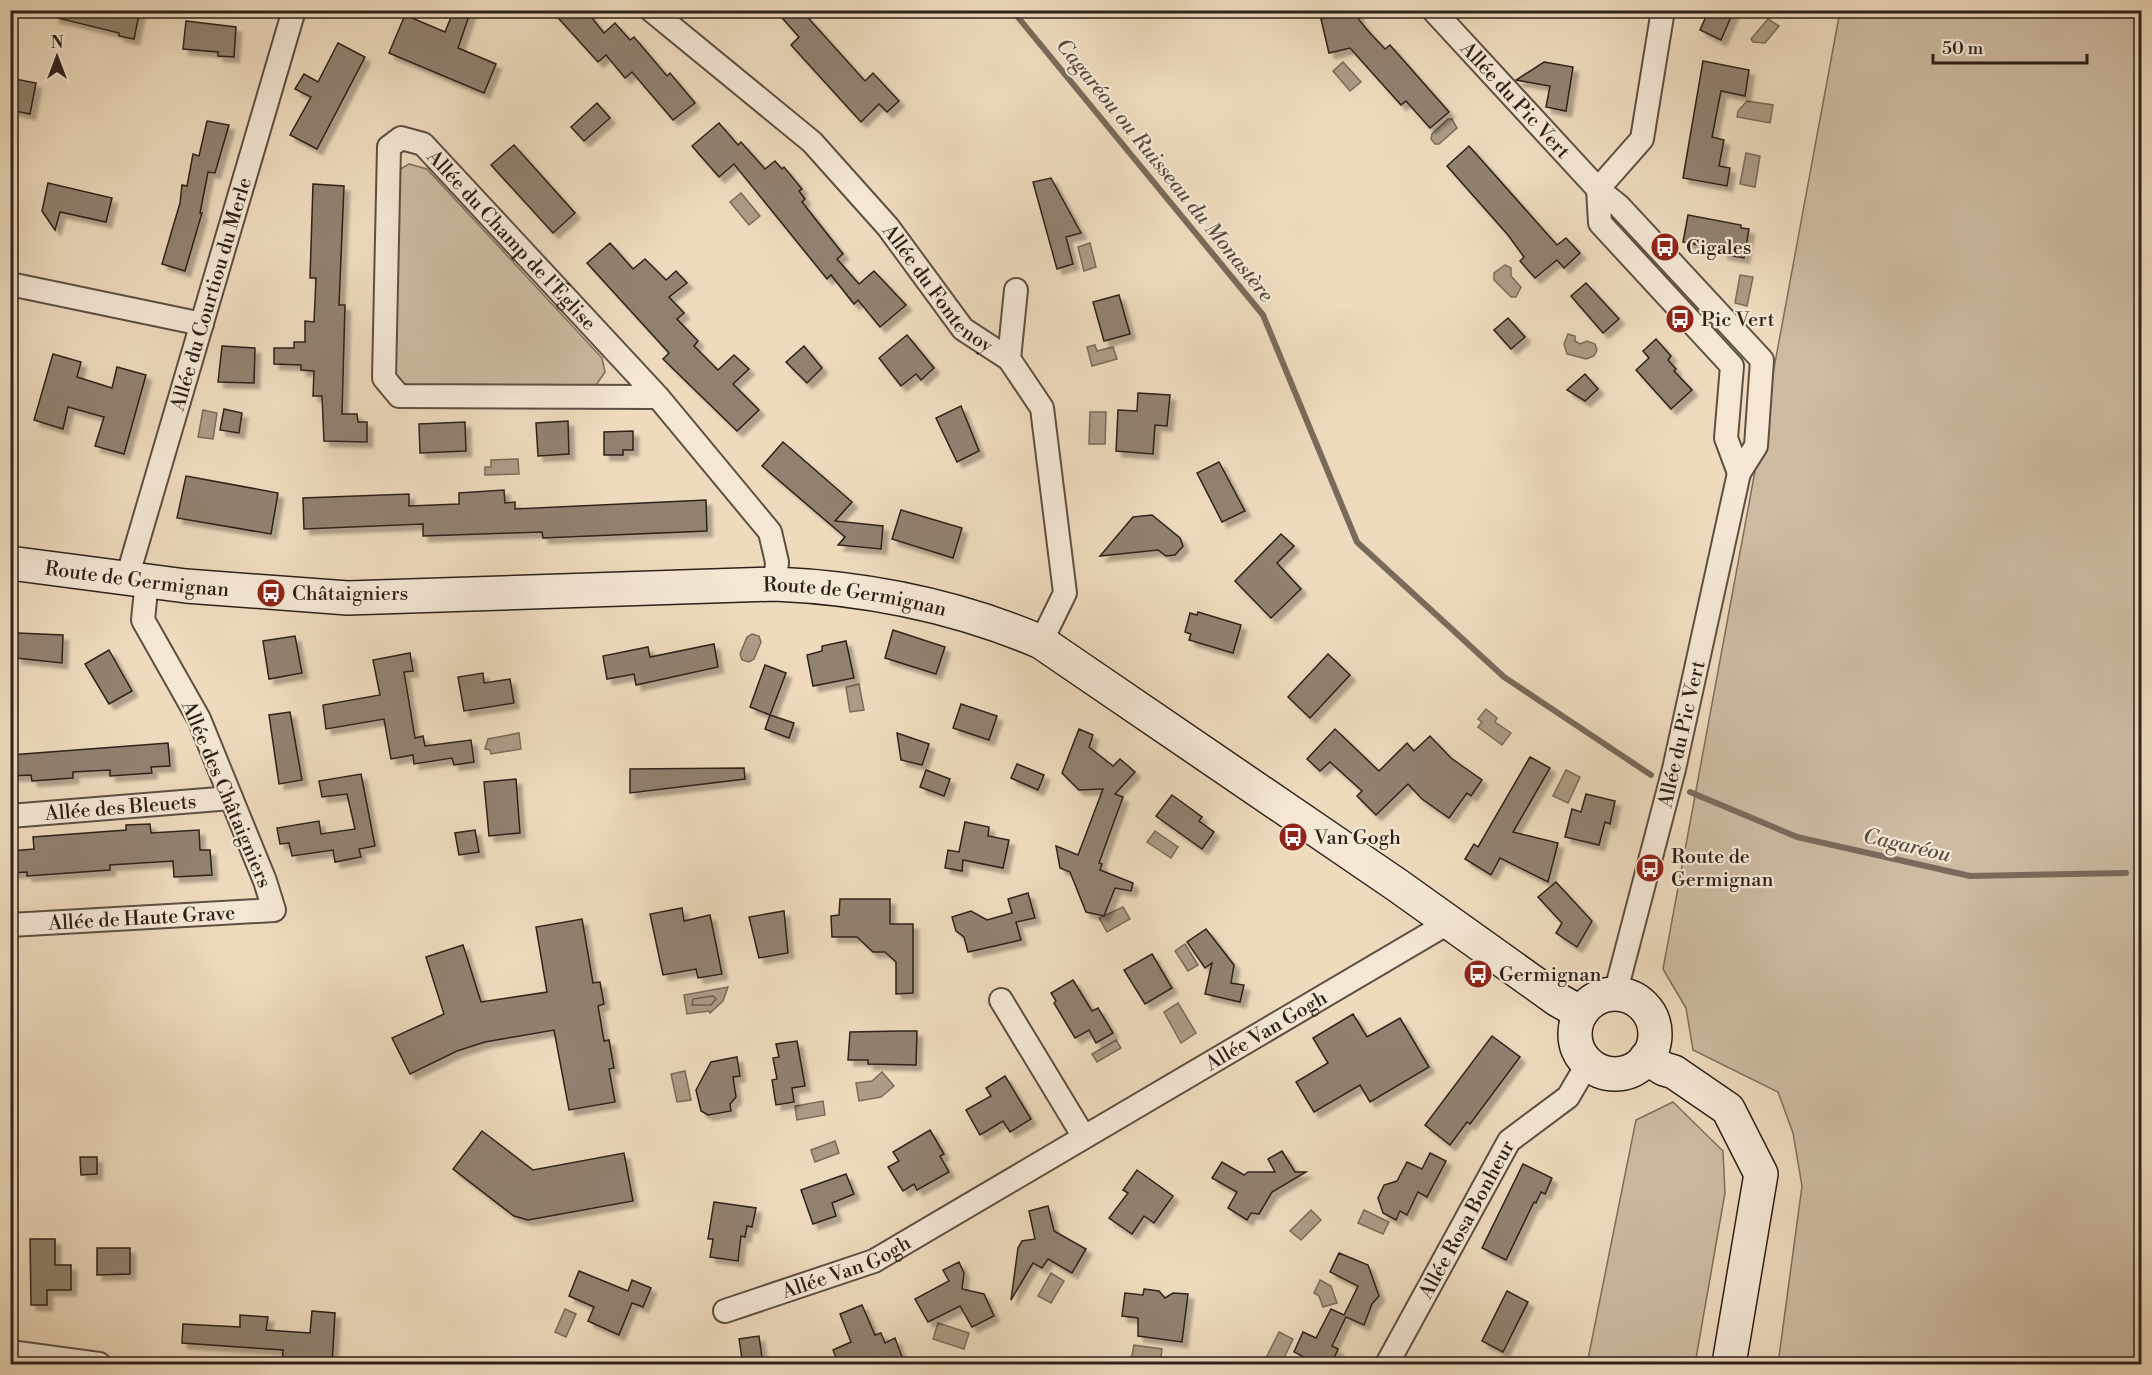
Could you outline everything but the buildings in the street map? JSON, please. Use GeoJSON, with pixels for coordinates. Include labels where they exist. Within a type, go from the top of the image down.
{"type":"FeatureCollection","features":[{"type":"Feature","properties":{"kind":"street","name":"Allée du Courtiou du Merle"},"geometry":{"type":"LineString","coordinates":[[137,579],[202,324],[294,10]]}},
{"type":"Feature","properties":{"kind":"street","name":"Allée du Fontenoy"},"geometry":{"type":"LineString","coordinates":[[651,10],[812,142],[888,227],[963,329],[1009,359],[1042,408],[1065,592],[1041,642]]}},
{"type":"Feature","properties":{"kind":"street","name":"Allée du Pic Vert"},"geometry":{"type":"LineString","coordinates":[[1433,10],[1598,189],[1619,206],[1762,360],[1756,446],[1739,473],[1676,758],[1618,983],[1619,994]]}},
{"type":"Feature","properties":{"kind":"street"},"geometry":{"type":"LineString","coordinates":[[1598,189],[1642,139],[1663,10]]}},
{"type":"Feature","properties":{"kind":"street","name":"Allée du Champ de l'Église"},"geometry":{"type":"LineString","coordinates":[[658,397],[399,396],[384,378],[389,147],[401,138],[423,144],[658,397],[770,532],[777,562],[775,584]]}},
{"type":"Feature","properties":{"kind":"street"},"geometry":{"type":"LineString","coordinates":[[10,284],[202,324]]}},
{"type":"Feature","properties":{"kind":"street"},"geometry":{"type":"LineString","coordinates":[[1009,359],[1016,290]]}},
{"type":"Feature","properties":{"kind":"street","name":"Route de Germignan"},"geometry":{"type":"LineString","coordinates":[[10,562],[137,579],[283,594],[348,598],[775,584],[828,586],[890,596],[1011,629],[1041,642],[1397,885],[1558,1000],[1581,1013]]}},
{"type":"Feature","properties":{"kind":"street","name":"Allée des Châtaigniers"},"geometry":{"type":"LineString","coordinates":[[137,579],[143,620],[199,719],[274,910]]}},
{"type":"Feature","properties":{"kind":"street","name":"Allée des Bleuets"},"geometry":{"type":"LineString","coordinates":[[10,816],[231,798]]}},
{"type":"Feature","properties":{"kind":"street","name":"Allée de Haute Grave"},"geometry":{"type":"LineString","coordinates":[[10,926],[274,910]]}},
{"type":"Feature","properties":{"kind":"street","name":"Allée Van Gogh"},"geometry":{"type":"LineString","coordinates":[[725,1311],[874,1261],[1448,923]]}},
{"type":"Feature","properties":{"kind":"street"},"geometry":{"type":"LineString","coordinates":[[1619,994],[1640,1003],[1653,1023],[1652,1047],[1637,1067],[1611,1074],[1588,1063],[1579,1052],[1575,1039],[1575,1025],[1581,1013],[1597,998],[1619,994]]}},
{"type":"Feature","properties":{"kind":"street"},"geometry":{"type":"LineString","coordinates":[[1001,1000],[1084,1137]]}},
{"type":"Feature","properties":{"kind":"street"},"geometry":{"type":"LineString","coordinates":[[1646,1058],[1674,1072],[1728,1109],[1761,1174],[1729,1365]]}},
{"type":"Feature","properties":{"kind":"street","name":"Allée Rosa Bonheur"},"geometry":{"type":"LineString","coordinates":[[1387,1365],[1509,1140],[1568,1096],[1588,1063]]}},
{"type":"Feature","properties":{"kind":"street"},"geometry":{"type":"LineString","coordinates":[[11,1353],[99,1365]]}},
{"type":"Feature","properties":{"kind":"shaded area"},"geometry":{"type":"Polygon","coordinates":[[[1840,11],[2141,11],[2141,1364],[1778,1364],[1802,1186],[1793,1133],[1778,1092],[1693,1050],[1686,1008],[1663,969],[1840,11]]]}},
{"type":"Feature","properties":{"kind":"shaded area"},"geometry":{"type":"Polygon","coordinates":[[[409,164],[427,169],[602,358],[605,372],[596,385],[412,387],[399,381],[392,368],[397,171],[409,164]]]}},
{"type":"Feature","properties":{"kind":"shaded area"},"geometry":{"type":"Polygon","coordinates":[[[1673,1102],[1723,1151],[1725,1193],[1695,1364],[1587,1364],[1636,1120],[1673,1102]]]}},
{"type":"Feature","properties":{"kind":"water"},"geometry":{"type":"Polygon","coordinates":[[[1768,19],[1779,26],[1765,43],[1753,42],[1751,39],[1768,19]]]}},
{"type":"Feature","properties":{"kind":"water"},"geometry":{"type":"Polygon","coordinates":[[[1343,62],[1361,82],[1350,91],[1333,71],[1343,62]]]}},
{"type":"Feature","properties":{"kind":"water"},"geometry":{"type":"Polygon","coordinates":[[[1747,101],[1773,105],[1770,123],[1737,117],[1738,111],[1747,101]]]}},
{"type":"Feature","properties":{"kind":"water"},"geometry":{"type":"Polygon","coordinates":[[[1448,119],[1452,119],[1457,128],[1439,144],[1435,144],[1431,139],[1432,134],[1448,119]]]}},
{"type":"Feature","properties":{"kind":"water"},"geometry":{"type":"Polygon","coordinates":[[[1746,153],[1760,156],[1755,187],[1740,184],[1746,153]]]}},
{"type":"Feature","properties":{"kind":"water"},"geometry":{"type":"Polygon","coordinates":[[[741,193],[760,216],[749,225],[730,202],[741,193]]]}},
{"type":"Feature","properties":{"kind":"water"},"geometry":{"type":"Polygon","coordinates":[[[1090,243],[1096,267],[1084,271],[1078,247],[1090,243]]]}},
{"type":"Feature","properties":{"kind":"water"},"geometry":{"type":"Polygon","coordinates":[[[1505,265],[1511,268],[1511,276],[1521,287],[1516,297],[1511,297],[1494,280],[1494,273],[1505,265]]]}},
{"type":"Feature","properties":{"kind":"water"},"geometry":{"type":"Polygon","coordinates":[[[1740,275],[1753,277],[1747,306],[1735,303],[1740,275]]]}},
{"type":"Feature","properties":{"kind":"water"},"geometry":{"type":"Polygon","coordinates":[[[1568,334],[1575,336],[1575,341],[1580,344],[1587,341],[1595,344],[1597,350],[1594,356],[1586,359],[1567,354],[1564,344],[1568,334]]]}},
{"type":"Feature","properties":{"kind":"water"},"geometry":{"type":"Polygon","coordinates":[[[1095,345],[1097,351],[1113,347],[1117,359],[1092,366],[1087,347],[1095,345]]]}},
{"type":"Feature","properties":{"kind":"water"},"geometry":{"type":"Polygon","coordinates":[[[203,410],[217,413],[213,439],[198,437],[203,410]]]}},
{"type":"Feature","properties":{"kind":"water"},"geometry":{"type":"Polygon","coordinates":[[[1090,412],[1106,412],[1105,444],[1089,444],[1090,412]]]}},
{"type":"Feature","properties":{"kind":"water"},"geometry":{"type":"Polygon","coordinates":[[[518,459],[519,474],[485,475],[485,467],[491,467],[491,460],[518,459]]]}},
{"type":"Feature","properties":{"kind":"water"},"geometry":{"type":"Polygon","coordinates":[[[752,634],[759,636],[761,642],[754,659],[749,662],[742,660],[740,654],[747,637],[752,634]]]}},
{"type":"Feature","properties":{"kind":"water"},"geometry":{"type":"Polygon","coordinates":[[[859,684],[864,710],[850,712],[846,687],[859,684]]]}},
{"type":"Feature","properties":{"kind":"water"},"geometry":{"type":"Polygon","coordinates":[[[1486,709],[1497,718],[1495,722],[1511,733],[1502,745],[1478,727],[1482,722],[1478,719],[1486,709]]]}},
{"type":"Feature","properties":{"kind":"water"},"geometry":{"type":"Polygon","coordinates":[[[519,733],[521,749],[491,754],[490,750],[485,749],[488,739],[519,733]]]}},
{"type":"Feature","properties":{"kind":"water"},"geometry":{"type":"Polygon","coordinates":[[[1566,770],[1580,777],[1568,803],[1553,796],[1566,770]]]}},
{"type":"Feature","properties":{"kind":"water"},"geometry":{"type":"Polygon","coordinates":[[[1155,831],[1178,847],[1171,858],[1147,842],[1155,831]]]}},
{"type":"Feature","properties":{"kind":"water"},"geometry":{"type":"Polygon","coordinates":[[[1123,907],[1130,919],[1107,932],[1099,918],[1123,907]]]}},
{"type":"Feature","properties":{"kind":"water"},"geometry":{"type":"Polygon","coordinates":[[[1185,944],[1198,965],[1188,971],[1175,951],[1185,944]]]}},
{"type":"Feature","properties":{"kind":"water"},"geometry":{"type":"Polygon","coordinates":[[[728,987],[723,1001],[710,1013],[709,1011],[687,1014],[684,995],[728,987]]]}},
{"type":"Feature","properties":{"kind":"water"},"geometry":{"type":"Polygon","coordinates":[[[1178,1003],[1196,1033],[1181,1043],[1164,1012],[1178,1003]]]}},
{"type":"Feature","properties":{"kind":"water"},"geometry":{"type":"Polygon","coordinates":[[[1116,1040],[1121,1048],[1097,1062],[1092,1054],[1116,1040]]]}},
{"type":"Feature","properties":{"kind":"water"},"geometry":{"type":"Polygon","coordinates":[[[685,1071],[691,1100],[677,1102],[671,1074],[685,1071]]]}},
{"type":"Feature","properties":{"kind":"water"},"geometry":{"type":"Polygon","coordinates":[[[882,1072],[894,1086],[881,1097],[859,1101],[856,1083],[872,1081],[882,1072]]]}},
{"type":"Feature","properties":{"kind":"water"},"geometry":{"type":"Polygon","coordinates":[[[823,1101],[825,1115],[797,1120],[795,1106],[823,1101]]]}},
{"type":"Feature","properties":{"kind":"water"},"geometry":{"type":"Polygon","coordinates":[[[835,1141],[839,1153],[815,1162],[811,1150],[835,1141]]]}},
{"type":"Feature","properties":{"kind":"water"},"geometry":{"type":"Polygon","coordinates":[[[1311,1210],[1321,1220],[1301,1240],[1290,1231],[1311,1210]]]}},
{"type":"Feature","properties":{"kind":"water"},"geometry":{"type":"Polygon","coordinates":[[[1364,1210],[1389,1222],[1383,1234],[1358,1223],[1364,1210]]]}},
{"type":"Feature","properties":{"kind":"water"},"geometry":{"type":"Polygon","coordinates":[[[1051,1273],[1064,1281],[1051,1303],[1038,1296],[1051,1273]]]}},
{"type":"Feature","properties":{"kind":"water"},"geometry":{"type":"Polygon","coordinates":[[[1320,1280],[1331,1286],[1337,1303],[1323,1307],[1319,1296],[1314,1293],[1320,1280]]]}},
{"type":"Feature","properties":{"kind":"water"},"geometry":{"type":"Polygon","coordinates":[[[565,1309],[576,1314],[566,1337],[555,1332],[565,1309]]]}},
{"type":"Feature","properties":{"kind":"water"},"geometry":{"type":"Polygon","coordinates":[[[938,1323],[969,1333],[964,1349],[933,1339],[938,1323]]]}},
{"type":"Feature","properties":{"kind":"water"},"geometry":{"type":"Polygon","coordinates":[[[1279,1332],[1293,1339],[1281,1364],[1266,1358],[1279,1332]]]}},
{"type":"Feature","properties":{"kind":"water"},"geometry":{"type":"Polygon","coordinates":[[[1134,1345],[1162,1349],[1160,1364],[1131,1360],[1134,1345]]]}},
{"type":"Feature","properties":{"kind":"waterway","name":"Cagaréou ou Ruisseau du Monastère"},"geometry":{"type":"LineString","coordinates":[[1012,10],[1263,315],[1357,542],[1504,677],[1651,775]]}},
{"type":"Feature","properties":{"kind":"waterway","name":"Cagaréou"},"geometry":{"type":"LineString","coordinates":[[1690,792],[1797,837],[1970,876],[2126,873]]}},
{"type":"Feature","properties":{"kind":"place","name":"Cigales"},"geometry":{"type":"Point","coordinates":[1665,247]}},
{"type":"Feature","properties":{"kind":"place","name":"Pic Vert"},"geometry":{"type":"Point","coordinates":[1680,319]}},
{"type":"Feature","properties":{"kind":"place","name":"Châtaigniers"},"geometry":{"type":"Point","coordinates":[271,593]}},
{"type":"Feature","properties":{"kind":"place","name":"Van Gogh"},"geometry":{"type":"Point","coordinates":[1293,837]}},
{"type":"Feature","properties":{"kind":"place","name":"Route de Germignan"},"geometry":{"type":"Point","coordinates":[1650,868]}},
{"type":"Feature","properties":{"kind":"place","name":"Germignan"},"geometry":{"type":"Point","coordinates":[1478,974]}}]}
